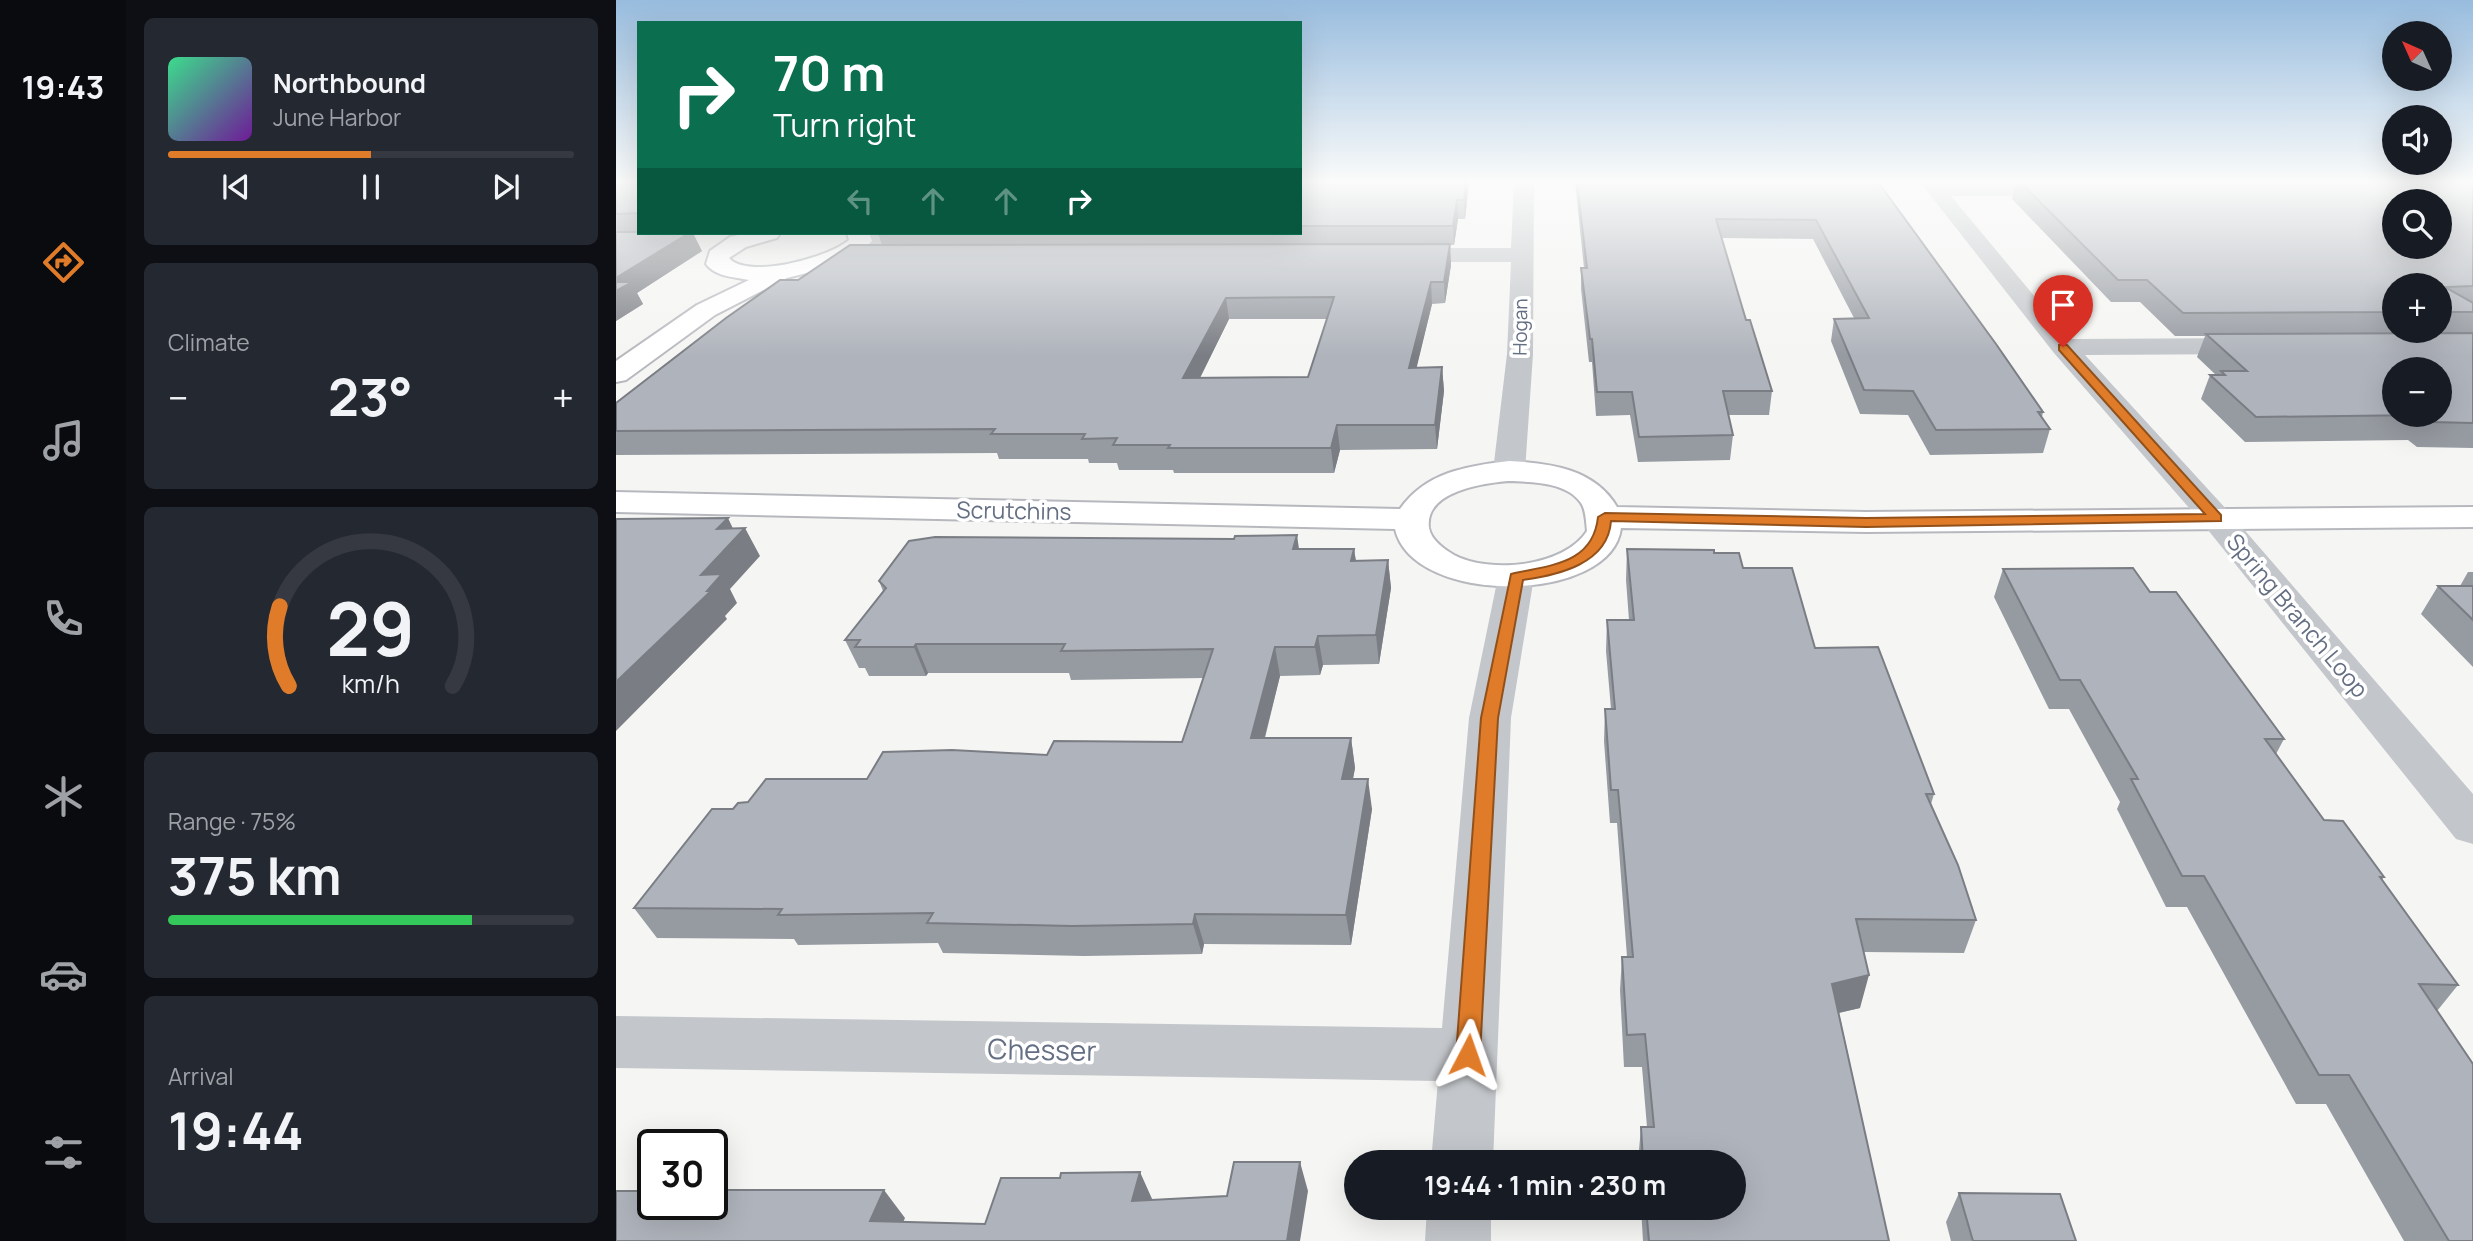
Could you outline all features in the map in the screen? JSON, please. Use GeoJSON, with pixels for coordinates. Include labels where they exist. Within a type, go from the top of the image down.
{"type":"FeatureCollection","features":[{"type":"Feature","properties":{"kind":"street"},"geometry":{"type":"LineString","coordinates":[[739,240],[694,249],[722,265],[763,272],[792,269],[833,259],[949,247],[896,240]]}},
{"type":"Feature","properties":{"kind":"street"},"geometry":{"type":"LineString","coordinates":[[706,310],[729,279],[722,265],[729,247],[748,240]]}},
{"type":"Feature","properties":{"kind":"street"},"geometry":{"type":"LineString","coordinates":[[833,259],[858,246],[859,240]]}},
{"type":"Feature","properties":{"kind":"street","name":"Hogan"},"geometry":{"type":"LineString","coordinates":[[1509,471],[1520,354],[1522,240]]}},
{"type":"Feature","properties":{"kind":"street","name":"Spring Branch Loop"},"geometry":{"type":"LineString","coordinates":[[1977,240],[2063,347],[2216,518],[2473,826]]}},
{"type":"Feature","properties":{"kind":"street"},"geometry":{"type":"LineString","coordinates":[[1384,245],[1522,244]]}},
{"type":"Feature","properties":{"kind":"street"},"geometry":{"type":"LineString","coordinates":[[616,374],[706,310],[792,269]]}},
{"type":"Feature","properties":{"kind":"street"},"geometry":{"type":"LineString","coordinates":[[2063,347],[2282,346]]}},
{"type":"Feature","properties":{"kind":"street"},"geometry":{"type":"LineString","coordinates":[[1536,472],[1562,479],[1583,489],[1598,502],[1605,517],[1603,533],[1593,549],[1573,563],[1547,572],[1516,577],[1481,575],[1450,567],[1426,554],[1413,537],[1412,519],[1419,503],[1435,490],[1456,480],[1481,473],[1536,472]]}},
{"type":"Feature","properties":{"kind":"street","name":"Scrutchins"},"geometry":{"type":"LineString","coordinates":[[616,502],[1412,519]]}},
{"type":"Feature","properties":{"kind":"street"},"geometry":{"type":"LineString","coordinates":[[1605,517],[1866,522],[2473,517]]}},
{"type":"Feature","properties":{"kind":"street"},"geometry":{"type":"LineString","coordinates":[[1463,1150],[1490,718],[1516,577]]}},
{"type":"Feature","properties":{"kind":"street","name":"Chesser"},"geometry":{"type":"LineString","coordinates":[[616,1042],[1468,1055]]}},
{"type":"Feature","properties":{"kind":"street"},"geometry":{"type":"LineString","coordinates":[[1458,1241],[1459,1220]]}},
{"type":"Feature","properties":{"kind":"building"},"geometry":{"type":"Polygon","coordinates":[[[616,240],[678,240],[616,278],[616,240]]]}},
{"type":"Feature","properties":{"kind":"building"},"geometry":{"type":"Polygon","coordinates":[[[1584,240],[1722,240],[1746,320],[1750,320],[1772,391],[1723,391],[1733,435],[1639,437],[1632,392],[1597,392],[1581,268],[1587,268],[1584,240]]]}},
{"type":"Feature","properties":{"kind":"building"},"geometry":{"type":"Polygon","coordinates":[[[1827,240],[1920,240],[2043,412],[2038,412],[2050,429],[1936,430],[1913,391],[1864,390],[1834,319],[1869,318],[1827,240]]]}},
{"type":"Feature","properties":{"kind":"building"},"geometry":{"type":"Polygon","coordinates":[[[2078,240],[2382,240],[2382,259],[2452,259],[2452,240],[2473,240],[2473,286],[2452,287],[2452,273],[2382,273],[2382,312],[2183,313],[2147,280],[2118,280],[2078,240]]]}},
{"type":"Feature","properties":{"kind":"building"},"geometry":{"type":"Polygon","coordinates":[[[1450,244],[1444,282],[1431,282],[1409,368],[1442,367],[1435,425],[1337,425],[1331,448],[1168,448],[1170,445],[1113,445],[1117,438],[1082,439],[1085,434],[991,434],[995,429],[616,431],[616,403],[780,280],[798,280],[850,245],[1450,244]],[[1334,297],[1226,298],[1183,378],[1308,377],[1334,297]]]}},
{"type":"Feature","properties":{"kind":"building"},"geometry":{"type":"Polygon","coordinates":[[[616,282],[632,282],[616,291],[616,282]]]}},
{"type":"Feature","properties":{"kind":"building"},"geometry":{"type":"Polygon","coordinates":[[[2452,291],[2473,303],[2473,312],[2452,312],[2452,291]]]}},
{"type":"Feature","properties":{"kind":"building"},"geometry":{"type":"Polygon","coordinates":[[[2382,333],[2382,343],[2452,343],[2452,333],[2473,333],[2473,423],[2452,423],[2452,357],[2382,357],[2382,415],[2256,417],[2210,375],[2225,375],[2221,371],[2247,371],[2206,334],[2382,333]]]}},
{"type":"Feature","properties":{"kind":"building"},"geometry":{"type":"Polygon","coordinates":[[[728,518],[717,529],[745,528],[701,575],[722,574],[707,591],[711,591],[616,682],[616,519],[728,518]]]}},
{"type":"Feature","properties":{"kind":"building"},"geometry":{"type":"Polygon","coordinates":[[[1297,535],[1293,549],[1354,549],[1351,561],[1388,560],[1376,635],[1318,636],[1315,647],[1275,647],[1251,738],[1351,738],[1342,779],[1368,779],[1346,915],[1195,914],[1193,924],[1072,926],[927,923],[933,913],[778,915],[782,909],[634,908],[712,809],[733,809],[738,803],[748,802],[766,779],[867,779],[883,752],[952,750],[1047,755],[1054,741],[1182,742],[1213,649],[1061,651],[1065,644],[916,644],[914,647],[855,647],[860,640],[845,640],[886,588],[879,581],[909,541],[935,537],[1234,539],[1235,536],[1297,535]]]}},
{"type":"Feature","properties":{"kind":"building"},"geometry":{"type":"Polygon","coordinates":[[[1627,549],[1714,550],[1714,553],[1739,553],[1743,568],[1792,568],[1815,648],[1878,647],[1934,794],[1926,794],[1958,865],[1976,920],[1856,919],[1869,975],[1832,984],[1889,1241],[1649,1241],[1647,1220],[1746,1220],[1746,1150],[1642,1150],[1641,1127],[1654,1127],[1645,1034],[1627,1035],[1622,957],[1633,957],[1618,790],[1611,790],[1605,709],[1615,709],[1607,620],[1634,620],[1627,549]]]}},
{"type":"Feature","properties":{"kind":"building"},"geometry":{"type":"Polygon","coordinates":[[[2133,568],[2150,592],[2176,592],[2284,739],[2265,739],[2324,820],[2343,821],[2458,985],[2419,984],[2473,1064],[2473,1241],[2449,1241],[2349,1075],[2319,1075],[2204,876],[2182,876],[2131,779],[2138,779],[2080,680],[2060,680],[2003,569],[2133,568]]]}},
{"type":"Feature","properties":{"kind":"building"},"geometry":{"type":"Polygon","coordinates":[[[2438,586],[2473,586],[2473,620],[2438,586]]]}},
{"type":"Feature","properties":{"kind":"building"},"geometry":{"type":"Polygon","coordinates":[[[1234,1162],[1300,1162],[1287,1241],[616,1241],[616,1191],[637,1191],[637,1220],[728,1220],[728,1190],[884,1190],[870,1221],[985,1224],[1001,1178],[1060,1178],[1061,1173],[1140,1172],[1132,1201],[1227,1196],[1234,1162]]]}},
{"type":"Feature","properties":{"kind":"building"},"geometry":{"type":"Polygon","coordinates":[[[1959,1193],[2060,1194],[2076,1241],[1973,1241],[1959,1193]]]}},
{"type":"Feature","properties":{"kind":"route"},"geometry":{"type":"LineString","coordinates":[[1468,1055],[1490,718],[1516,577],[1547,572],[1573,563],[1593,549],[1603,533],[1605,517],[1866,522],[2216,518],[2063,347]]}}]}
